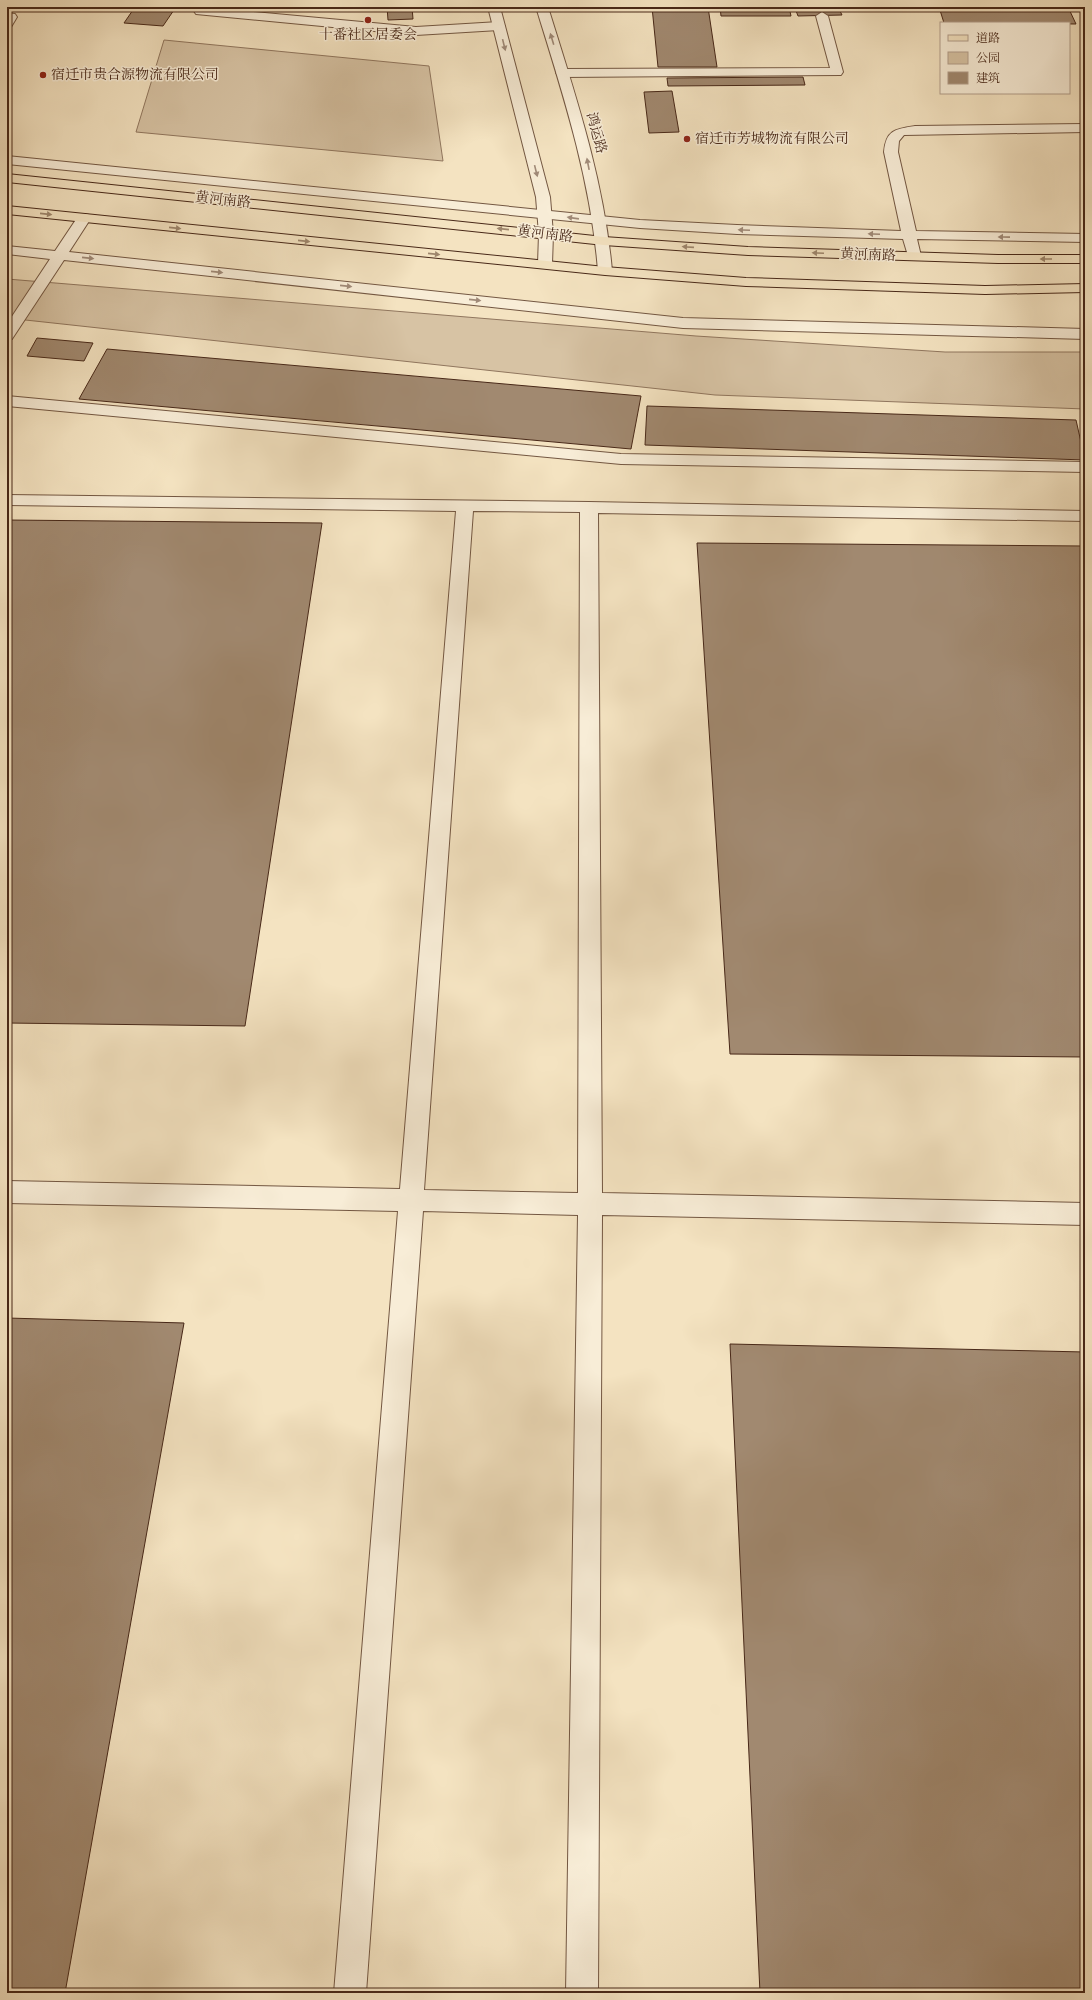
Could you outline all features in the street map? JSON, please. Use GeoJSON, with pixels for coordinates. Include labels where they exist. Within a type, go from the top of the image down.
{"type":"FeatureCollection","features":[{"type":"Feature","properties":{"kind":"main road","name":"黄河南路"},"geometry":{"type":"LineString","coordinates":[[7,178],[604,241],[748,251],[998,259],[1085,259]]}},
{"type":"Feature","properties":{"kind":"main road","name":"黄河南路"},"geometry":{"type":"LineString","coordinates":[[7,210],[605,271],[754,282],[985,290],[1085,288]]}},
{"type":"Feature","properties":{"kind":"street"},"geometry":{"type":"LineString","coordinates":[[494,7],[543,197],[546,234],[546,264]]}},
{"type":"Feature","properties":{"kind":"street","name":"鸿运路"},"geometry":{"type":"LineString","coordinates":[[542,7],[585,147],[604,241],[605,271]]}},
{"type":"Feature","properties":{"kind":"street"},"geometry":{"type":"LineString","coordinates":[[200,11],[416,31],[499,26]]}},
{"type":"Feature","properties":{"kind":"street"},"geometry":{"type":"LineString","coordinates":[[562,74],[837,72],[822,16]]}},
{"type":"Feature","properties":{"kind":"street"},"geometry":{"type":"LineString","coordinates":[[7,17],[11,17],[7,24]]}},
{"type":"Feature","properties":{"kind":"street"},"geometry":{"type":"LineString","coordinates":[[914,256],[891,152],[892,140],[900,132],[923,130],[1085,128]]}},
{"type":"Feature","properties":{"kind":"street"},"geometry":{"type":"LineString","coordinates":[[7,160],[544,214],[599,222],[685,228],[910,236],[1085,238]]}},
{"type":"Feature","properties":{"kind":"street"},"geometry":{"type":"LineString","coordinates":[[7,336],[84,218]]}},
{"type":"Feature","properties":{"kind":"street"},"geometry":{"type":"LineString","coordinates":[[7,250],[683,323],[1085,334]]}},
{"type":"Feature","properties":{"kind":"street"},"geometry":{"type":"LineString","coordinates":[[7,401],[621,459],[1085,467]]}},
{"type":"Feature","properties":{"kind":"street"},"geometry":{"type":"LineString","coordinates":[[7,500],[589,507],[1085,516]]}},
{"type":"Feature","properties":{"kind":"street"},"geometry":{"type":"LineString","coordinates":[[350,1993],[465,506]]}},
{"type":"Feature","properties":{"kind":"street"},"geometry":{"type":"LineString","coordinates":[[582,1993],[590,1204],[589,507]]}},
{"type":"Feature","properties":{"kind":"street"},"geometry":{"type":"LineString","coordinates":[[7,1192],[1085,1214]]}},
{"type":"Feature","properties":{"kind":"green space"},"geometry":{"type":"Polygon","coordinates":[[[164,40],[429,66],[443,161],[136,132],[164,40]]]}},
{"type":"Feature","properties":{"kind":"green space"},"geometry":{"type":"Polygon","coordinates":[[[7,279],[696,336],[945,352],[1085,352],[1085,409],[715,395],[7,318],[7,279]]]}},
{"type":"Feature","properties":{"kind":"building"},"geometry":{"type":"Polygon","coordinates":[[[135,7],[176,7],[163,26],[124,23],[135,7]]]}},
{"type":"Feature","properties":{"kind":"building"},"geometry":{"type":"Polygon","coordinates":[[[387,7],[412,7],[413,19],[388,20],[387,7]]]}},
{"type":"Feature","properties":{"kind":"building"},"geometry":{"type":"Polygon","coordinates":[[[652,7],[708,7],[717,67],[658,67],[652,7]]]}},
{"type":"Feature","properties":{"kind":"building"},"geometry":{"type":"Polygon","coordinates":[[[720,7],[789,7],[791,16],[721,16],[720,7]]]}},
{"type":"Feature","properties":{"kind":"building"},"geometry":{"type":"Polygon","coordinates":[[[838,7],[842,15],[798,16],[795,8],[838,7]]]}},
{"type":"Feature","properties":{"kind":"building"},"geometry":{"type":"Polygon","coordinates":[[[939,7],[1068,7],[1076,24],[1070,24],[1070,22],[944,22],[939,7]]]}},
{"type":"Feature","properties":{"kind":"building"},"geometry":{"type":"Polygon","coordinates":[[[803,77],[805,85],[668,86],[667,78],[803,77]]]}},
{"type":"Feature","properties":{"kind":"building"},"geometry":{"type":"Polygon","coordinates":[[[672,91],[679,132],[649,133],[644,92],[672,91]]]}},
{"type":"Feature","properties":{"kind":"building"},"geometry":{"type":"Polygon","coordinates":[[[37,338],[93,343],[84,361],[27,356],[37,338]]]}},
{"type":"Feature","properties":{"kind":"building"},"geometry":{"type":"Polygon","coordinates":[[[107,349],[641,396],[631,449],[79,399],[107,349]]]}},
{"type":"Feature","properties":{"kind":"building"},"geometry":{"type":"Polygon","coordinates":[[[647,406],[1076,420],[1085,460],[645,445],[647,406]]]}},
{"type":"Feature","properties":{"kind":"building"},"geometry":{"type":"Polygon","coordinates":[[[7,520],[322,523],[245,1026],[7,1023],[7,520]]]}},
{"type":"Feature","properties":{"kind":"building"},"geometry":{"type":"Polygon","coordinates":[[[697,543],[1085,546],[1085,1057],[730,1054],[697,543]]]}},
{"type":"Feature","properties":{"kind":"building"},"geometry":{"type":"Polygon","coordinates":[[[7,1318],[184,1323],[65,1993],[7,1993],[7,1318]]]}},
{"type":"Feature","properties":{"kind":"building"},"geometry":{"type":"Polygon","coordinates":[[[730,1344],[1085,1352],[1085,1993],[760,1993],[730,1344]]]}},
{"type":"Feature","properties":{"kind":"place","name":"十番社区居委会"},"geometry":{"type":"Point","coordinates":[368,20]}},
{"type":"Feature","properties":{"kind":"place","name":"宿迁市贵合源物流有限公司"},"geometry":{"type":"Point","coordinates":[43,75]}},
{"type":"Feature","properties":{"kind":"place","name":"宿迁市芳城物流有限公司"},"geometry":{"type":"Point","coordinates":[687,139]}}]}
